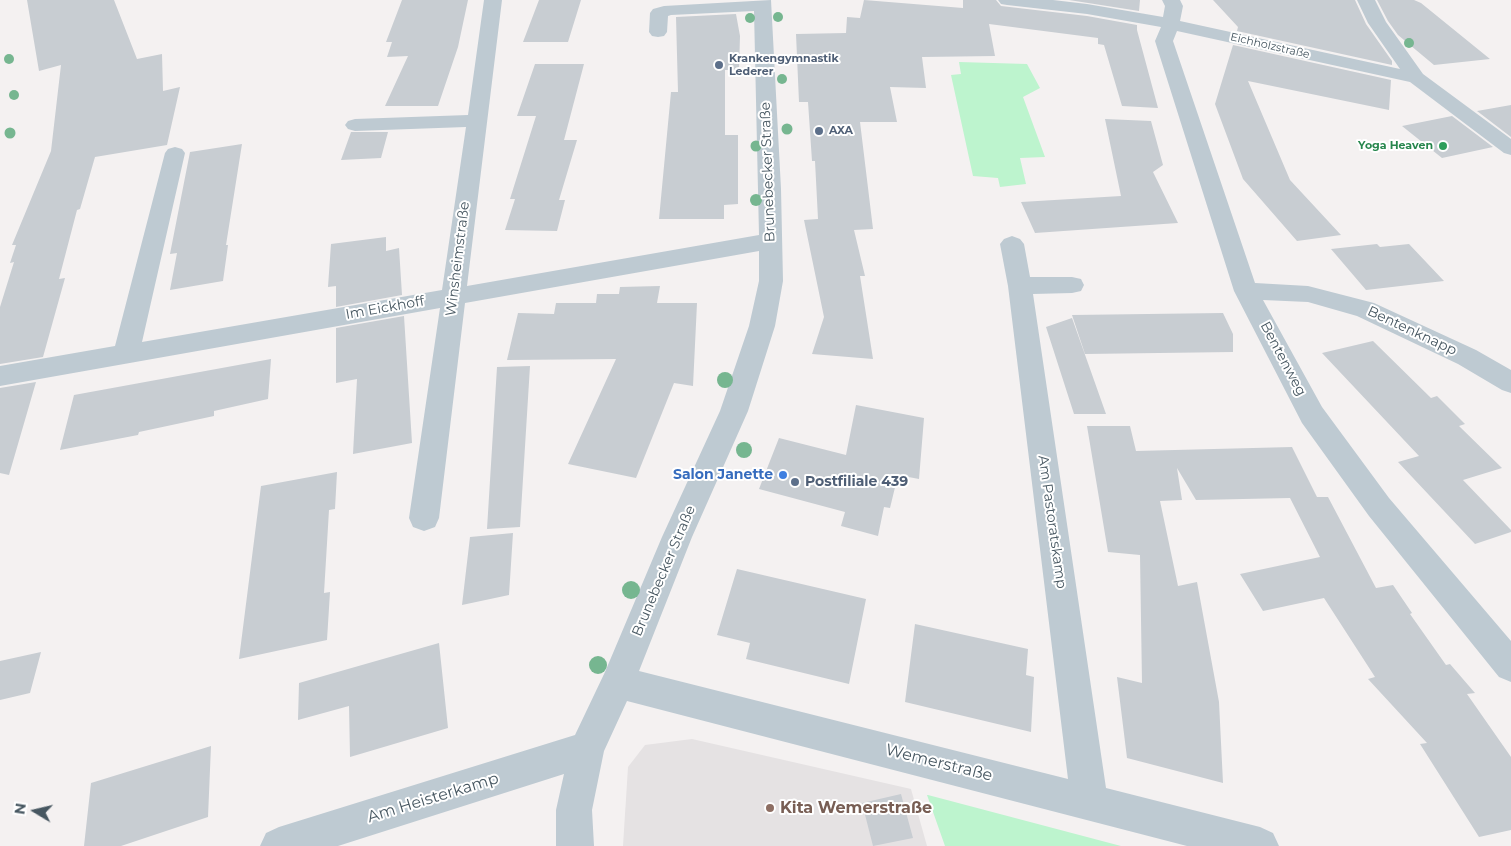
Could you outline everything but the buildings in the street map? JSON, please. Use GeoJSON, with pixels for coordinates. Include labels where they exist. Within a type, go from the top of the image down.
{"type":"FeatureCollection","features":[{"type":"Feature","properties":{"kind":"street","name":"Winsheimstraße"},"geometry":{"type":"LineString","coordinates":[[424,518],[493,0]]}},
{"type":"Feature","properties":{"kind":"street","name":"Eichholzstraße"},"geometry":{"type":"LineString","coordinates":[[1007,0],[1087,9],[1171,12],[1416,78],[1511,150]]}},
{"type":"Feature","properties":{"kind":"street"},"geometry":{"type":"LineString","coordinates":[[1366,0],[1377,23],[1416,78]]}},
{"type":"Feature","properties":{"kind":"street"},"geometry":{"type":"LineString","coordinates":[[658,32],[659,13],[670,10],[762,3]]}},
{"type":"Feature","properties":{"kind":"street","name":"Brunebecker Straße"},"geometry":{"type":"LineString","coordinates":[[575,846],[574,810],[587,749],[618,682],[677,537],[734,411],[762,326],[771,281],[770,189],[762,3]]}},
{"type":"Feature","properties":{"kind":"street","name":"Bentenweg"},"geometry":{"type":"LineString","coordinates":[[1171,12],[1164,41],[1246,291],[1312,415],[1379,507],[1511,666]]}},
{"type":"Feature","properties":{"kind":"street"},"geometry":{"type":"LineString","coordinates":[[355,125],[476,121]]}},
{"type":"Feature","properties":{"kind":"street"},"geometry":{"type":"LineString","coordinates":[[126,354],[175,153]]}},
{"type":"Feature","properties":{"kind":"street","name":"Im Eickhoff"},"geometry":{"type":"LineString","coordinates":[[0,376],[770,240]]}},
{"type":"Feature","properties":{"kind":"street","name":"Am Pastoratskamp"},"geometry":{"type":"LineString","coordinates":[[1012,244],[1020,286],[1089,801]]}},
{"type":"Feature","properties":{"kind":"street"},"geometry":{"type":"LineString","coordinates":[[1020,286],[1072,285]]}},
{"type":"Feature","properties":{"kind":"street","name":"Bentenknapp"},"geometry":{"type":"LineString","coordinates":[[1246,291],[1308,294],[1365,309],[1467,357],[1511,383]]}},
{"type":"Feature","properties":{"kind":"street","name":"Wemerstraße"},"geometry":{"type":"LineString","coordinates":[[618,682],[1260,846]]}},
{"type":"Feature","properties":{"kind":"street","name":"Am Heisterkamp"},"geometry":{"type":"LineString","coordinates":[[279,846],[587,749]]}},
{"type":"Feature","properties":{"kind":"shaded area","name":"Kita Wemerstraße"},"geometry":{"type":"Polygon","coordinates":[[[692,739],[911,789],[927,846],[623,846],[628,767],[645,745],[692,739]]]}},
{"type":"Feature","properties":{"kind":"green space"},"geometry":{"type":"Polygon","coordinates":[[[959,62],[1027,64],[1040,88],[1023,97],[1045,157],[1020,158],[1026,184],[1000,187],[998,178],[973,176],[951,75],[961,74],[959,62]]]}},
{"type":"Feature","properties":{"kind":"green space"},"geometry":{"type":"Polygon","coordinates":[[[928,795],[1121,846],[945,846],[928,795]]]}},
{"type":"Feature","properties":{"kind":"place","name":"Krankengymnastik Lederer"},"geometry":{"type":"Point","coordinates":[719,65]}},
{"type":"Feature","properties":{"kind":"place","name":"AXA"},"geometry":{"type":"Point","coordinates":[819,131]}},
{"type":"Feature","properties":{"kind":"place","name":"Yoga Heaven"},"geometry":{"type":"Point","coordinates":[1443,146]}},
{"type":"Feature","properties":{"kind":"place","name":"Salon Janette"},"geometry":{"type":"Point","coordinates":[783,475]}},
{"type":"Feature","properties":{"kind":"place","name":"Postfiliale 439"},"geometry":{"type":"Point","coordinates":[795,482]}},
{"type":"Feature","properties":{"kind":"place","name":"Kita Wemerstraße"},"geometry":{"type":"Point","coordinates":[770,808]}}]}
